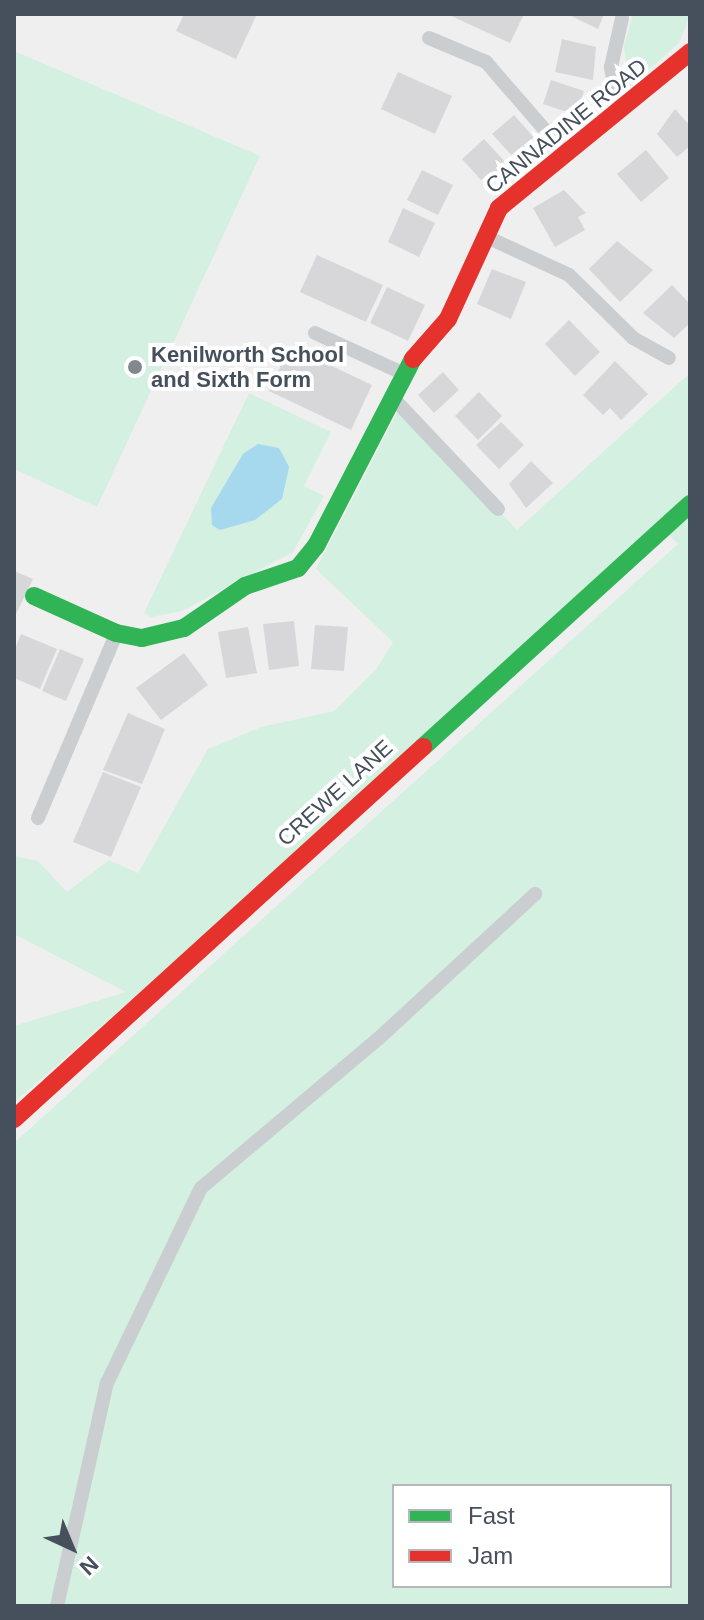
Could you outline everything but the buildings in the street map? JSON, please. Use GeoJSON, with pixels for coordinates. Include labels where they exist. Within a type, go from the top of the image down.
{"type":"FeatureCollection","features":[{"type":"Feature","properties":{"kind":"street","name":"CANNADINE ROAD"},"geometry":{"type":"LineString","coordinates":[[34,596],[116,633],[142,638],[184,628],[245,586],[298,568],[316,546],[388,395],[402,372],[448,319],[499,208],[690,52]]}},
{"type":"Feature","properties":{"kind":"street","name":"CREWE LANE"},"geometry":{"type":"LineString","coordinates":[[14,1119],[690,504]]}},
{"type":"Feature","properties":{"kind":"lane"},"geometry":{"type":"LineString","coordinates":[[619,113],[611,67],[622,18]]}},
{"type":"Feature","properties":{"kind":"lane"},"geometry":{"type":"LineString","coordinates":[[429,38],[486,62],[566,154]]}},
{"type":"Feature","properties":{"kind":"lane"},"geometry":{"type":"LineString","coordinates":[[485,236],[569,275],[633,338],[669,358]]}},
{"type":"Feature","properties":{"kind":"lane"},"geometry":{"type":"LineString","coordinates":[[315,333],[402,372]]}},
{"type":"Feature","properties":{"kind":"lane"},"geometry":{"type":"LineString","coordinates":[[388,395],[498,509]]}},
{"type":"Feature","properties":{"kind":"lane"},"geometry":{"type":"LineString","coordinates":[[38,818],[116,633]]}},
{"type":"Feature","properties":{"kind":"lane"},"geometry":{"type":"LineString","coordinates":[[57,1606],[107,1383],[201,1188],[378,1039],[535,894]]}},
{"type":"Feature","properties":{"kind":"green space"},"geometry":{"type":"Polygon","coordinates":[[[633,14],[690,16],[679,43],[629,87],[624,46],[633,14]]]}},
{"type":"Feature","properties":{"kind":"green space"},"geometry":{"type":"Polygon","coordinates":[[[14,51],[260,156],[97,507],[14,469],[14,51]]]}},
{"type":"Feature","properties":{"kind":"green space"},"geometry":{"type":"Polygon","coordinates":[[[690,373],[690,1606],[14,1606],[14,1143],[678,544],[663,529],[14,1103],[14,1026],[126,992],[14,934],[14,856],[38,861],[67,892],[109,860],[138,873],[208,749],[261,727],[334,711],[377,668],[393,642],[316,569],[401,405],[517,530],[690,373]]]}},
{"type":"Feature","properties":{"kind":"green space"},"geometry":{"type":"Polygon","coordinates":[[[249,393],[331,432],[304,486],[324,496],[293,552],[182,611],[151,617],[144,613],[249,393]]]}},
{"type":"Feature","properties":{"kind":"water"},"geometry":{"type":"Polygon","coordinates":[[[258,444],[279,448],[289,467],[282,499],[255,520],[220,530],[212,525],[211,508],[243,454],[258,444]]]}},
{"type":"Feature","properties":{"kind":"traffic: fast"},"geometry":{"type":"LineString","coordinates":[[34,596],[116,633],[142,638],[184,628],[245,586],[298,568],[316,546],[413,359]]}},
{"type":"Feature","properties":{"kind":"traffic: fast"},"geometry":{"type":"LineString","coordinates":[[423,747],[690,504]]}},
{"type":"Feature","properties":{"kind":"traffic: jam"},"geometry":{"type":"LineString","coordinates":[[413,359],[448,319],[499,208],[690,52]]}},
{"type":"Feature","properties":{"kind":"traffic: jam"},"geometry":{"type":"LineString","coordinates":[[14,1119],[423,747]]}},
{"type":"Feature","properties":{"kind":"place","name":"Kenilworth School and Sixth Form"},"geometry":{"type":"Point","coordinates":[135,367]}}]}
